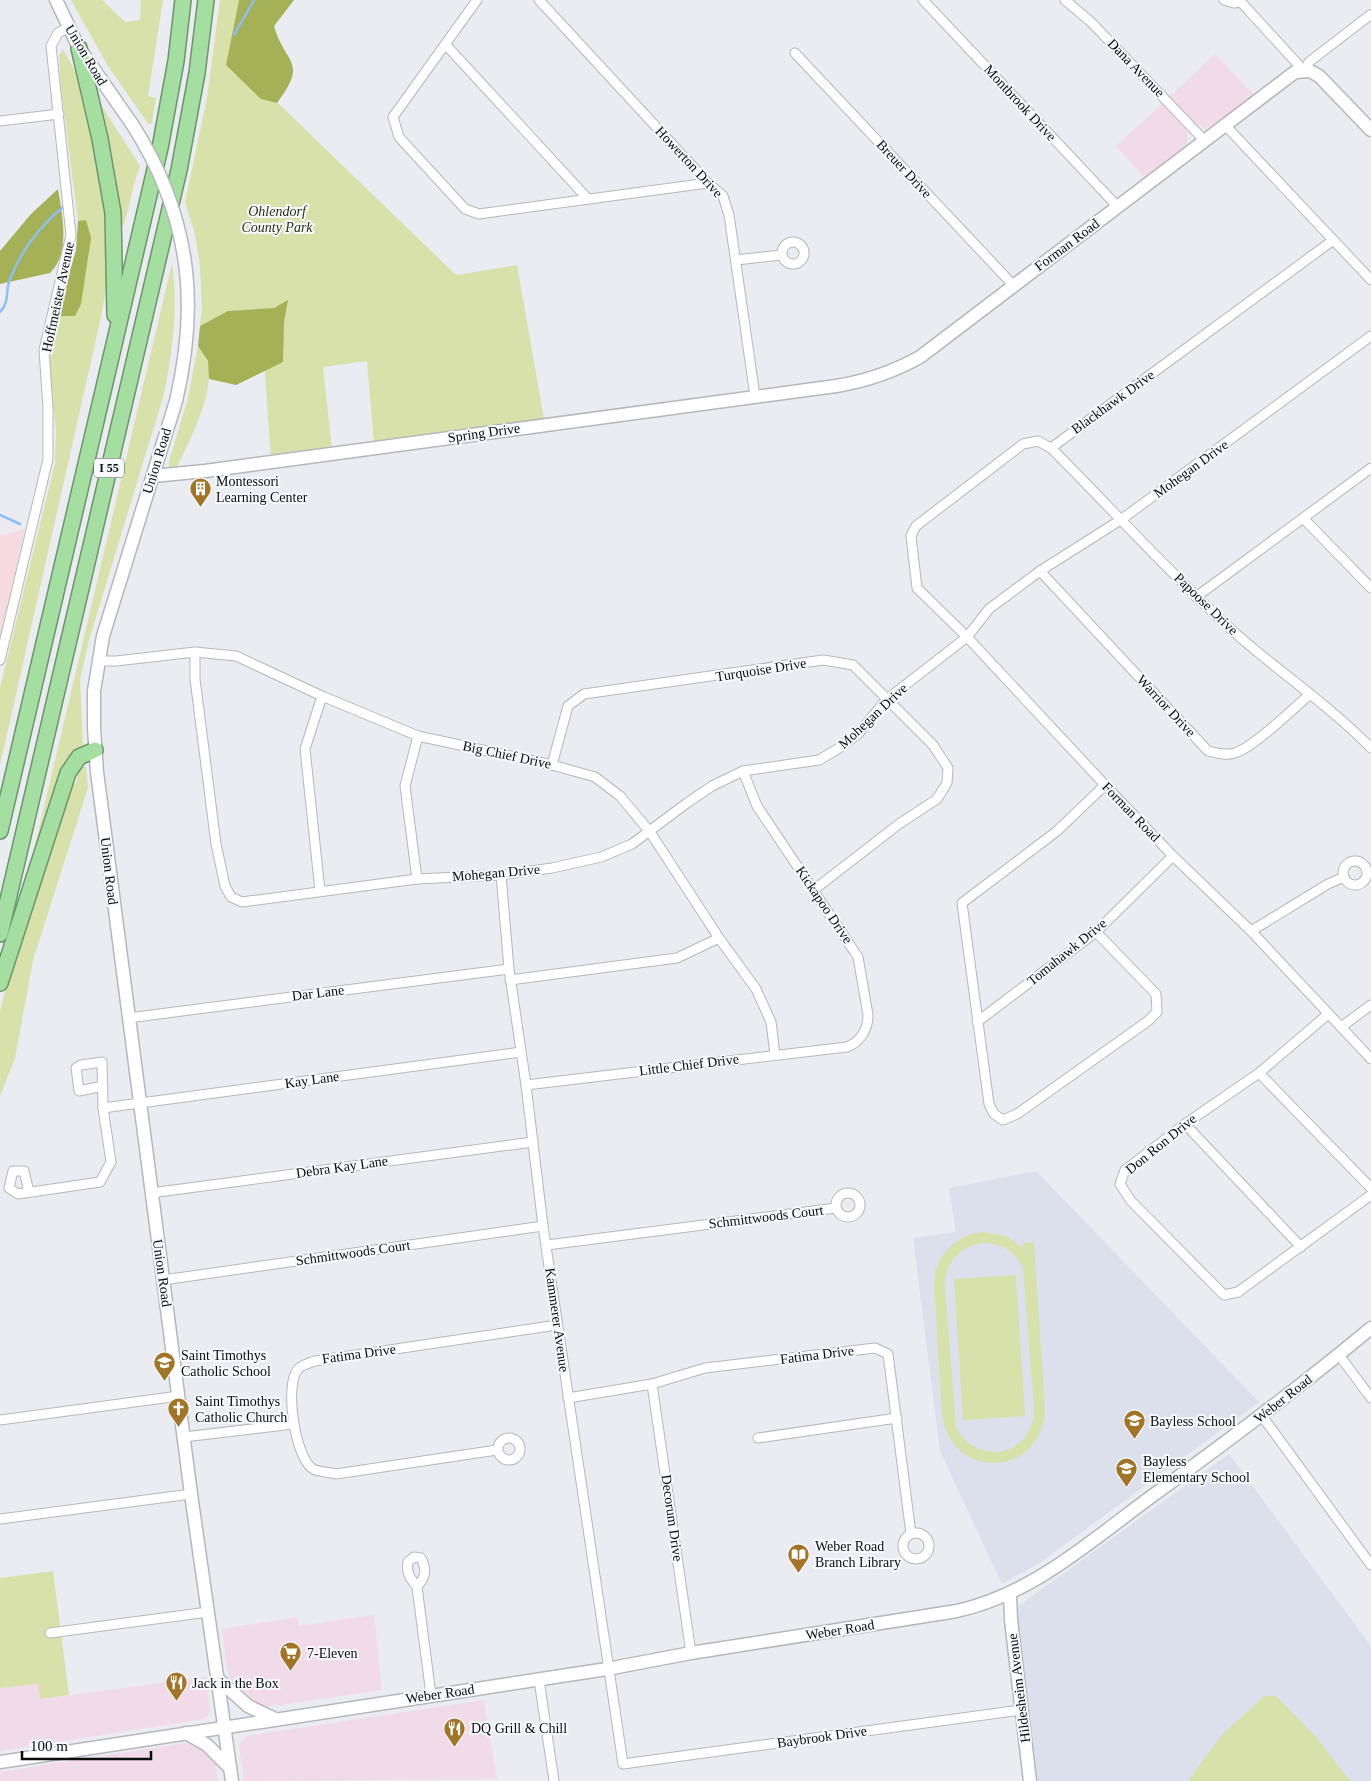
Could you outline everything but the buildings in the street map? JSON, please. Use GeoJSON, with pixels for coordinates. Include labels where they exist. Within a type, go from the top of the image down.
{"type":"FeatureCollection","features":[{"type":"Feature","properties":{"kind":"highway","name":"I 55"},"geometry":{"type":"LineString","coordinates":[[0,831],[168,108],[183,0]]}},
{"type":"Feature","properties":{"kind":"highway","name":"I 55"},"geometry":{"type":"LineString","coordinates":[[0,934],[179,170],[197,74],[206,0]]}},
{"type":"Feature","properties":{"kind":"highway"},"geometry":{"type":"LineString","coordinates":[[79,48],[98,131],[113,213],[115,340]]}},
{"type":"Feature","properties":{"kind":"highway"},"geometry":{"type":"LineString","coordinates":[[0,983],[68,773],[73,762],[95,750]]}},
{"type":"Feature","properties":{"kind":"main road","name":"Union Road"},"geometry":{"type":"LineString","coordinates":[[56,0],[79,48],[132,124],[151,157],[167,191],[182,241],[186,270],[189,308],[183,371],[176,401],[109,614],[98,660],[93,709],[95,750],[139,1103],[191,1494],[231,1774]]}},
{"type":"Feature","properties":{"kind":"main road","name":"Forman Road"},"geometry":{"type":"LineString","coordinates":[[815,388],[872,379],[906,365],[1014,286],[1290,75],[1304,70]]}},
{"type":"Feature","properties":{"kind":"main road"},"geometry":{"type":"LineString","coordinates":[[1304,70],[1319,76],[1371,130]]}},
{"type":"Feature","properties":{"kind":"main road","name":"Spring Drive"},"geometry":{"type":"LineString","coordinates":[[153,476],[205,471],[815,388]]}},
{"type":"Feature","properties":{"kind":"main road","name":"Weber Road"},"geometry":{"type":"LineString","coordinates":[[0,1762],[607,1669],[691,1653],[957,1611],[1010,1595],[1070,1557],[1262,1416],[1371,1328]]}},
{"type":"Feature","properties":{"kind":"main road","name":"Hildesheim Avenue"},"geometry":{"type":"LineString","coordinates":[[1010,1595],[1030,1781]]}},
{"type":"Feature","properties":{"kind":"main road"},"geometry":{"type":"LineString","coordinates":[[218,1679],[248,1706],[275,1719]]}},
{"type":"Feature","properties":{"kind":"main road"},"geometry":{"type":"LineString","coordinates":[[186,1733],[207,1745],[231,1774]]}},
{"type":"Feature","properties":{"kind":"street"},"geometry":{"type":"LineString","coordinates":[[477,0],[393,117],[399,137],[466,209],[478,214],[708,183]]}},
{"type":"Feature","properties":{"kind":"street","name":"Howerton Drive"},"geometry":{"type":"LineString","coordinates":[[539,0],[708,183],[723,196],[729,214],[756,396]]}},
{"type":"Feature","properties":{"kind":"street","name":"Montbrook Drive"},"geometry":{"type":"LineString","coordinates":[[923,0],[1117,206]]}},
{"type":"Feature","properties":{"kind":"street","name":"Dana Avenue"},"geometry":{"type":"LineString","coordinates":[[1065,0],[1091,22],[1204,140]]}},
{"type":"Feature","properties":{"kind":"street"},"geometry":{"type":"LineString","coordinates":[[1224,0],[1234,3],[1241,1],[1304,70],[1309,62],[1370,15]]}},
{"type":"Feature","properties":{"kind":"street","name":"Hoffmeister Avenue"},"geometry":{"type":"LineString","coordinates":[[0,660],[48,459],[48,408],[44,350],[71,235],[51,46],[58,33],[69,27]]}},
{"type":"Feature","properties":{"kind":"street"},"geometry":{"type":"LineString","coordinates":[[446,45],[588,199]]}},
{"type":"Feature","properties":{"kind":"street","name":"Breuer Drive"},"geometry":{"type":"LineString","coordinates":[[794,53],[1014,286]]}},
{"type":"Feature","properties":{"kind":"street"},"geometry":{"type":"LineString","coordinates":[[0,120],[59,114]]}},
{"type":"Feature","properties":{"kind":"street"},"geometry":{"type":"LineString","coordinates":[[1224,124],[1332,241],[1371,280]]}},
{"type":"Feature","properties":{"kind":"street","name":"Blackhawk Drive"},"geometry":{"type":"LineString","coordinates":[[1051,448],[1332,241]]}},
{"type":"Feature","properties":{"kind":"street"},"geometry":{"type":"LineString","coordinates":[[736,260],[781,256]]}},
{"type":"Feature","properties":{"kind":"street","name":"Mohegan Drive"},"geometry":{"type":"LineString","coordinates":[[195,652],[194,679],[216,844],[225,886],[231,897],[242,902],[256,902],[320,891],[417,879],[501,875],[552,868],[601,857],[632,844],[699,794],[743,772],[818,760],[836,750],[858,734],[886,700],[967,637],[989,609],[1040,572],[1122,519],[1371,336]]}},
{"type":"Feature","properties":{"kind":"street","name":"Forman Road"},"geometry":{"type":"LineString","coordinates":[[1051,448],[1038,441],[1024,444],[916,526],[911,536],[911,554],[917,588],[967,637],[1173,856],[1251,931],[1371,1059]]}},
{"type":"Feature","properties":{"kind":"street","name":"Papoose Drive"},"geometry":{"type":"LineString","coordinates":[[1051,448],[1196,597],[1237,634],[1346,723],[1371,748]]}},
{"type":"Feature","properties":{"kind":"street"},"geometry":{"type":"LineString","coordinates":[[1196,597],[1371,468]]}},
{"type":"Feature","properties":{"kind":"street"},"geometry":{"type":"LineString","coordinates":[[1303,518],[1371,588]]}},
{"type":"Feature","properties":{"kind":"street","name":"Warrior Drive"},"geometry":{"type":"LineString","coordinates":[[1040,572],[1208,750],[1225,755],[1237,753],[1264,734],[1310,694]]}},
{"type":"Feature","properties":{"kind":"street","name":"Big Chief Drive"},"geometry":{"type":"LineString","coordinates":[[98,660],[116,661],[195,652],[236,656],[322,696],[418,736],[552,765],[595,777],[620,796],[650,832],[719,938],[756,989],[771,1022],[775,1055]]}},
{"type":"Feature","properties":{"kind":"street","name":"Turquoise Drive"},"geometry":{"type":"LineString","coordinates":[[552,765],[568,706],[584,694],[823,660],[853,665],[943,757],[948,768],[947,782],[943,793],[937,799],[899,824],[815,890]]}},
{"type":"Feature","properties":{"kind":"street"},"geometry":{"type":"LineString","coordinates":[[320,891],[305,749],[322,696]]}},
{"type":"Feature","properties":{"kind":"street"},"geometry":{"type":"LineString","coordinates":[[417,879],[405,786],[418,736]]}},
{"type":"Feature","properties":{"kind":"street","name":"Kickapoo Drive"},"geometry":{"type":"LineString","coordinates":[[743,772],[757,806],[815,890],[858,957],[868,1022],[862,1036],[852,1045]]}},
{"type":"Feature","properties":{"kind":"street"},"geometry":{"type":"LineString","coordinates":[[1096,932],[1156,994],[1157,1012],[1148,1021],[1017,1114],[1003,1120],[994,1114],[989,1104],[962,902],[1057,831],[1105,785]]}},
{"type":"Feature","properties":{"kind":"street","name":"Tomahawk Drive"},"geometry":{"type":"LineString","coordinates":[[977,1022],[1096,932],[1173,856]]}},
{"type":"Feature","properties":{"kind":"street","name":"Kammerer Avenue"},"geometry":{"type":"LineString","coordinates":[[501,875],[510,980],[526,1085],[543,1226],[607,1669],[623,1764]]}},
{"type":"Feature","properties":{"kind":"street"},"geometry":{"type":"LineString","coordinates":[[1251,931],[1328,884],[1344,877]]}},
{"type":"Feature","properties":{"kind":"street"},"geometry":{"type":"LineString","coordinates":[[510,980],[677,958],[719,938]]}},
{"type":"Feature","properties":{"kind":"street","name":"Dar Lane"},"geometry":{"type":"LineString","coordinates":[[128,1018],[509,968]]}},
{"type":"Feature","properties":{"kind":"street"},"geometry":{"type":"LineString","coordinates":[[1341,1027],[1371,1005]]}},
{"type":"Feature","properties":{"kind":"street","name":"Don Ron Drive"},"geometry":{"type":"LineString","coordinates":[[1301,1247],[1238,1292],[1224,1295],[1131,1200],[1120,1184],[1125,1170],[1185,1124],[1259,1074],[1328,1015]]}},
{"type":"Feature","properties":{"kind":"street","name":"Little Chief Drive"},"geometry":{"type":"LineString","coordinates":[[526,1085],[852,1045]]}},
{"type":"Feature","properties":{"kind":"street","name":"Kay Lane"},"geometry":{"type":"LineString","coordinates":[[103,1108],[521,1052]]}},
{"type":"Feature","properties":{"kind":"street"},"geometry":{"type":"LineString","coordinates":[[1259,1074],[1371,1188]]}},
{"type":"Feature","properties":{"kind":"street"},"geometry":{"type":"LineString","coordinates":[[29,1192],[100,1182],[111,1162],[103,1108],[103,1086]]}},
{"type":"Feature","properties":{"kind":"street"},"geometry":{"type":"LineString","coordinates":[[1185,1124],[1301,1247],[1371,1195]]}},
{"type":"Feature","properties":{"kind":"street","name":"Debra Kay Lane"},"geometry":{"type":"LineString","coordinates":[[151,1193],[533,1142]]}},
{"type":"Feature","properties":{"kind":"street","name":"Schmittwoods Court"},"geometry":{"type":"LineString","coordinates":[[547,1244],[836,1208]]}},
{"type":"Feature","properties":{"kind":"street","name":"Schmittwoods Court"},"geometry":{"type":"LineString","coordinates":[[163,1280],[543,1226]]}},
{"type":"Feature","properties":{"kind":"street","name":"Fatima Drive"},"geometry":{"type":"LineString","coordinates":[[497,1450],[336,1474],[313,1469],[303,1457],[293,1424],[294,1377],[298,1368],[315,1361],[557,1325]]}},
{"type":"Feature","properties":{"kind":"street","name":"Fatima Drive"},"geometry":{"type":"LineString","coordinates":[[568,1398],[652,1384],[705,1368],[876,1348],[888,1354],[912,1534]]}},
{"type":"Feature","properties":{"kind":"street"},"geometry":{"type":"LineString","coordinates":[[1339,1355],[1371,1398]]}},
{"type":"Feature","properties":{"kind":"street","name":"Decorum Drive"},"geometry":{"type":"LineString","coordinates":[[652,1384],[691,1653]]}},
{"type":"Feature","properties":{"kind":"street"},"geometry":{"type":"LineString","coordinates":[[0,1420],[178,1396]]}},
{"type":"Feature","properties":{"kind":"street"},"geometry":{"type":"LineString","coordinates":[[1262,1416],[1371,1565]]}},
{"type":"Feature","properties":{"kind":"street"},"geometry":{"type":"LineString","coordinates":[[758,1438],[897,1418]]}},
{"type":"Feature","properties":{"kind":"street"},"geometry":{"type":"LineString","coordinates":[[184,1437],[293,1424]]}},
{"type":"Feature","properties":{"kind":"street"},"geometry":{"type":"LineString","coordinates":[[0,1520],[191,1494]]}},
{"type":"Feature","properties":{"kind":"street"},"geometry":{"type":"LineString","coordinates":[[417,1587],[432,1695]]}},
{"type":"Feature","properties":{"kind":"street"},"geometry":{"type":"LineString","coordinates":[[50,1633],[208,1612]]}},
{"type":"Feature","properties":{"kind":"street"},"geometry":{"type":"LineString","coordinates":[[539,1680],[554,1781]]}},
{"type":"Feature","properties":{"kind":"street","name":"Baybrook Drive"},"geometry":{"type":"LineString","coordinates":[[623,1764],[1021,1710]]}},
{"type":"Feature","properties":{"kind":"shaded area"},"geometry":{"type":"Polygon","coordinates":[[[1215,54],[1254,95],[1212,127],[1205,129],[1193,121],[1169,97],[1215,54]]]}},
{"type":"Feature","properties":{"kind":"shaded area"},"geometry":{"type":"Polygon","coordinates":[[[1162,104],[1187,131],[1187,143],[1183,150],[1145,178],[1116,146],[1162,104]]]}},
{"type":"Feature","properties":{"kind":"shaded area"},"geometry":{"type":"Polygon","coordinates":[[[25,529],[0,636],[0,536],[25,529]]]}},
{"type":"Feature","properties":{"kind":"shaded area"},"geometry":{"type":"Polygon","coordinates":[[[1036,1171],[1259,1402],[1041,1562],[1002,1584],[940,1451],[913,1238],[956,1232],[949,1188],[1036,1171]]]}},
{"type":"Feature","properties":{"kind":"shaded area"},"geometry":{"type":"Polygon","coordinates":[[[1229,1454],[1371,1646],[1371,1781],[1034,1781],[1017,1620],[1017,1611],[1020,1605],[1229,1454]]]}},
{"type":"Feature","properties":{"kind":"shaded area"},"geometry":{"type":"Polygon","coordinates":[[[374,1615],[382,1690],[265,1707],[257,1706],[233,1686],[227,1670],[222,1629],[297,1617],[299,1626],[374,1615]]]}},
{"type":"Feature","properties":{"kind":"shaded area"},"geometry":{"type":"Polygon","coordinates":[[[206,1677],[210,1713],[204,1719],[0,1751],[0,1688],[39,1684],[41,1699],[206,1677]]]}},
{"type":"Feature","properties":{"kind":"shaded area"},"geometry":{"type":"Polygon","coordinates":[[[484,1700],[497,1779],[244,1781],[239,1744],[246,1736],[484,1700]]]}},
{"type":"Feature","properties":{"kind":"shaded area"},"geometry":{"type":"Polygon","coordinates":[[[191,1742],[199,1743],[215,1758],[218,1781],[0,1781],[0,1772],[191,1742]]]}},
{"type":"Feature","properties":{"kind":"green space"},"geometry":{"type":"Polygon","coordinates":[[[71,0],[102,0],[125,22],[140,20],[141,0],[163,0],[148,96],[156,98],[152,122],[149,125],[108,66],[71,0]]]}},
{"type":"Feature","properties":{"kind":"green space","name":"Ohlendorf County Park"},"geometry":{"type":"Polygon","coordinates":[[[220,0],[239,0],[228,55],[456,275],[517,265],[544,419],[374,443],[367,361],[323,367],[332,449],[271,458],[260,309],[228,311],[200,326],[202,308],[200,266],[195,234],[185,202],[207,98],[220,0]]]}},
{"type":"Feature","properties":{"kind":"green space"},"geometry":{"type":"Polygon","coordinates":[[[239,0],[294,0],[274,26],[292,63],[293,70],[287,89],[277,103],[261,99],[226,65],[239,0]]]}},
{"type":"Feature","properties":{"kind":"green space"},"geometry":{"type":"Polygon","coordinates":[[[63,49],[75,71],[104,192],[109,240],[108,277],[101,317],[0,765],[0,688],[55,463],[56,429],[47,360],[49,340],[57,316],[74,316],[86,220],[78,221],[61,88],[59,55],[63,49]]]}},
{"type":"Feature","properties":{"kind":"green space"},"geometry":{"type":"Polygon","coordinates":[[[101,105],[140,166],[126,218],[119,234],[99,111],[101,105]]]}},
{"type":"Feature","properties":{"kind":"green space"},"geometry":{"type":"Polygon","coordinates":[[[58,189],[63,221],[63,244],[57,265],[50,273],[0,284],[0,251],[31,214],[58,189]]]}},
{"type":"Feature","properties":{"kind":"green space"},"geometry":{"type":"Polygon","coordinates":[[[86,220],[91,238],[81,304],[75,316],[57,316],[76,250],[78,221],[86,220]]]}},
{"type":"Feature","properties":{"kind":"green space"},"geometry":{"type":"Polygon","coordinates":[[[172,263],[175,296],[172,345],[167,378],[164,394],[89,640],[80,680],[83,744],[65,764],[29,871],[172,263]]]}},
{"type":"Feature","properties":{"kind":"green space"},"geometry":{"type":"Polygon","coordinates":[[[288,300],[284,322],[283,362],[236,385],[209,379],[208,361],[198,346],[200,326],[228,311],[274,308],[288,300]]]}},
{"type":"Feature","properties":{"kind":"green space"},"geometry":{"type":"Polygon","coordinates":[[[198,346],[208,363],[207,390],[199,419],[175,471],[169,468],[169,461],[187,402],[198,346]]]}},
{"type":"Feature","properties":{"kind":"green space"},"geometry":{"type":"Polygon","coordinates":[[[80,766],[86,767],[88,788],[33,960],[15,1058],[0,1096],[0,1011],[8,979],[71,786],[76,783],[80,766]]]}},
{"type":"Feature","properties":{"kind":"green space"},"geometry":{"type":"Polygon","coordinates":[[[982,1232],[1006,1236],[1023,1248],[1024,1243],[1034,1242],[1045,1408],[1041,1431],[1030,1448],[1015,1458],[997,1463],[979,1461],[962,1452],[949,1437],[942,1415],[934,1287],[935,1271],[942,1256],[953,1244],[967,1235],[982,1232]],[[990,1243],[967,1248],[955,1257],[948,1270],[945,1286],[956,1427],[965,1440],[977,1448],[990,1452],[1003,1451],[1015,1446],[1025,1437],[1032,1425],[1034,1409],[1023,1268],[1012,1253],[990,1243]]]}},
{"type":"Feature","properties":{"kind":"green space"},"geometry":{"type":"Polygon","coordinates":[[[1016,1275],[1025,1416],[963,1420],[954,1279],[1016,1275]]]}},
{"type":"Feature","properties":{"kind":"green space"},"geometry":{"type":"Polygon","coordinates":[[[53,1571],[69,1695],[40,1699],[38,1684],[0,1688],[0,1578],[53,1571]]]}},
{"type":"Feature","properties":{"kind":"green space"},"geometry":{"type":"Polygon","coordinates":[[[1264,1696],[1276,1696],[1316,1737],[1350,1781],[1188,1781],[1221,1736],[1264,1696]]]}},
{"type":"Feature","properties":{"kind":"waterway"},"geometry":{"type":"LineString","coordinates":[[234,35],[254,0]]}},
{"type":"Feature","properties":{"kind":"waterway"},"geometry":{"type":"LineString","coordinates":[[0,312],[5,304],[14,269],[39,231],[63,207]]}},
{"type":"Feature","properties":{"kind":"waterway"},"geometry":{"type":"LineString","coordinates":[[0,515],[20,524]]}},
{"type":"Feature","properties":{"kind":"place","name":"Montessori Learning Center"},"geometry":{"type":"Point","coordinates":[200,508]}},
{"type":"Feature","properties":{"kind":"place","name":"Saint Timothys Catholic School"},"geometry":{"type":"Point","coordinates":[165,1382]}},
{"type":"Feature","properties":{"kind":"place","name":"Saint Timothys Catholic Church"},"geometry":{"type":"Point","coordinates":[179,1428]}},
{"type":"Feature","properties":{"kind":"place","name":"Bayless School"},"geometry":{"type":"Point","coordinates":[1134,1440]}},
{"type":"Feature","properties":{"kind":"place","name":"Bayless Elementary School"},"geometry":{"type":"Point","coordinates":[1127,1488]}},
{"type":"Feature","properties":{"kind":"place","name":"Weber Road Branch Library"},"geometry":{"type":"Point","coordinates":[799,1573]}},
{"type":"Feature","properties":{"kind":"place","name":"7-Eleven"},"geometry":{"type":"Point","coordinates":[291,1672]}},
{"type":"Feature","properties":{"kind":"place","name":"Jack in the Box"},"geometry":{"type":"Point","coordinates":[176,1702]}},
{"type":"Feature","properties":{"kind":"place","name":"DQ Grill & Chill"},"geometry":{"type":"Point","coordinates":[455,1747]}}]}
